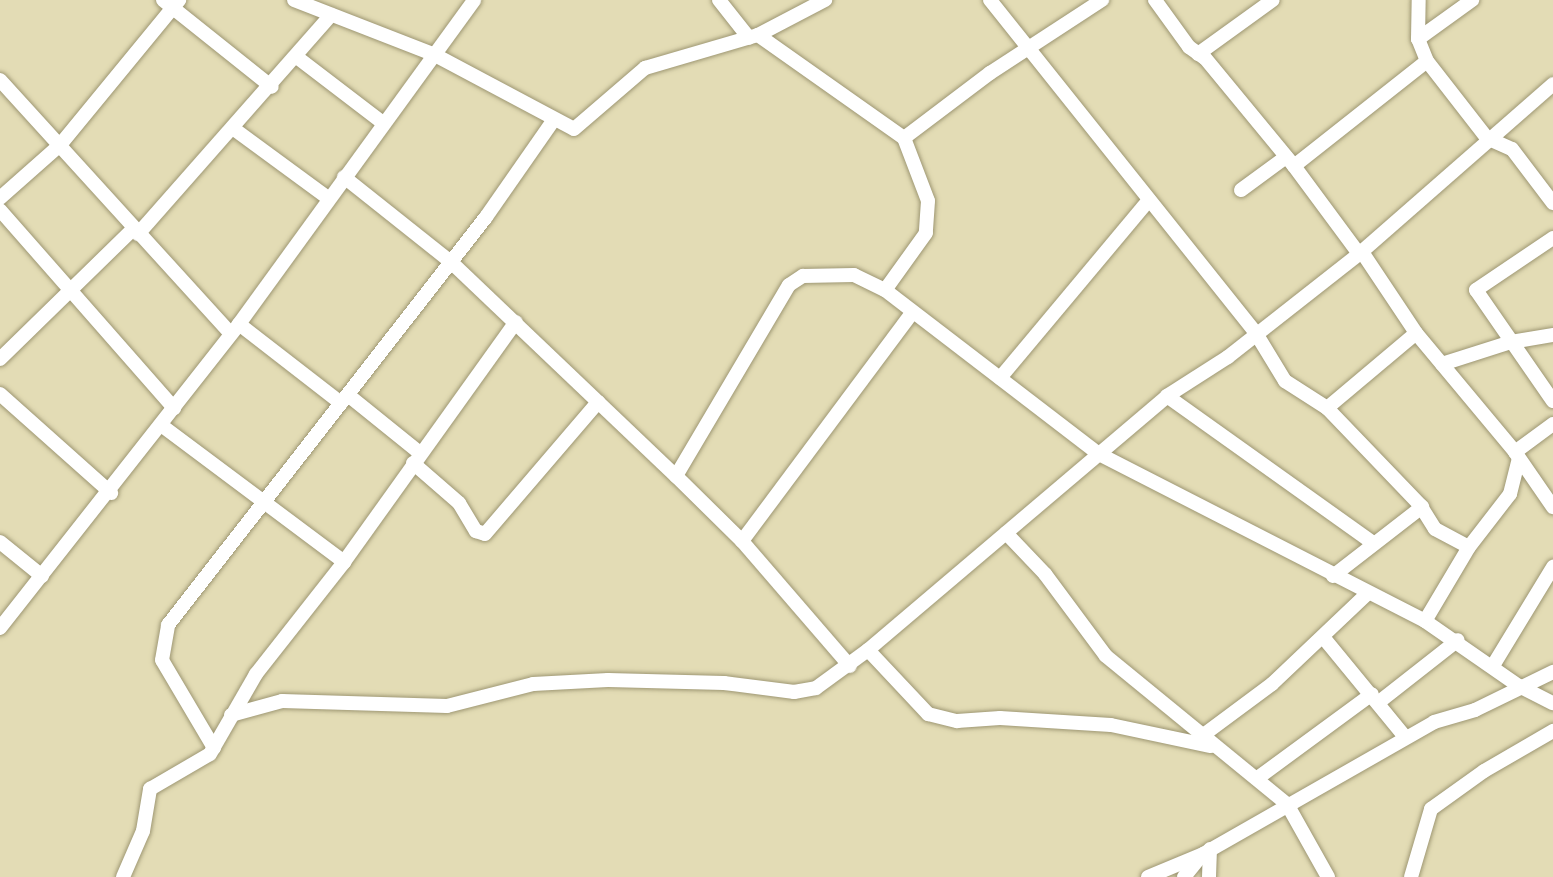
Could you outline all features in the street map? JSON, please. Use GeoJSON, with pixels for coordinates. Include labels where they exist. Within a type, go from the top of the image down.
{"type":"FeatureCollection","features":[{"type":"Feature","properties":{"kind":"street"},"geometry":{"type":"LineString","coordinates":[[294,0],[435,55],[553,121],[574,129],[645,68],[754,36],[825,0]]}},
{"type":"Feature","properties":{"kind":"street"},"geometry":{"type":"LineString","coordinates":[[0,628],[111,493],[235,329],[474,0]]}},
{"type":"Feature","properties":{"kind":"street"},"geometry":{"type":"LineString","coordinates":[[719,0],[754,36],[904,138],[928,201],[926,233],[885,290]]}},
{"type":"Feature","properties":{"kind":"street"},"geometry":{"type":"LineString","coordinates":[[990,0],[1257,335],[1285,381],[1327,408],[1422,507],[1435,529],[1469,547]]}},
{"type":"Feature","properties":{"kind":"street"},"geometry":{"type":"LineString","coordinates":[[904,138],[1028,48],[1102,0]]}},
{"type":"Feature","properties":{"kind":"street"},"geometry":{"type":"LineString","coordinates":[[1155,0],[1290,161],[1361,253],[1416,333],[1517,455],[1553,507]]}},
{"type":"Feature","properties":{"kind":"street"},"geometry":{"type":"LineString","coordinates":[[1198,54],[1273,0]]}},
{"type":"Feature","properties":{"kind":"street"},"geometry":{"type":"LineString","coordinates":[[1419,0],[1418,39],[1427,61],[1487,138],[1512,149],[1553,203]]}},
{"type":"Feature","properties":{"kind":"street"},"geometry":{"type":"LineString","coordinates":[[1418,39],[1472,0]]}},
{"type":"Feature","properties":{"kind":"street"},"geometry":{"type":"LineString","coordinates":[[0,198],[60,145],[172,3],[272,87]]}},
{"type":"Feature","properties":{"kind":"street"},"geometry":{"type":"LineString","coordinates":[[0,359],[66,290],[136,231],[272,87],[331,15]]}},
{"type":"Feature","properties":{"kind":"street"},"geometry":{"type":"LineString","coordinates":[[298,58],[383,123]]}},
{"type":"Feature","properties":{"kind":"street"},"geometry":{"type":"LineString","coordinates":[[1241,190],[1290,161],[1427,61]]}},
{"type":"Feature","properties":{"kind":"street"},"geometry":{"type":"LineString","coordinates":[[0,80],[136,231],[235,329],[344,399],[417,458],[459,503],[476,531],[485,534],[598,402]]}},
{"type":"Feature","properties":{"kind":"street"},"geometry":{"type":"LineString","coordinates":[[231,715],[282,701],[447,706],[533,684],[608,680],[805,692],[850,666],[1167,396],[1257,335],[1361,253],[1487,138],[1553,84]]}},
{"type":"Feature","properties":{"kind":"street"},"geometry":{"type":"LineString","coordinates":[[214,748],[169,675],[162,646],[168,625],[196,585],[451,262],[553,121]]}},
{"type":"Feature","properties":{"kind":"street"},"geometry":{"type":"LineString","coordinates":[[234,129],[328,198]]}},
{"type":"Feature","properties":{"kind":"street"},"geometry":{"type":"LineString","coordinates":[[344,177],[451,262],[676,476],[742,541],[850,666]]}},
{"type":"Feature","properties":{"kind":"street"},"geometry":{"type":"LineString","coordinates":[[1000,378],[1149,200]]}},
{"type":"Feature","properties":{"kind":"street"},"geometry":{"type":"LineString","coordinates":[[0,210],[66,290],[174,408]]}},
{"type":"Feature","properties":{"kind":"street"},"geometry":{"type":"LineString","coordinates":[[1553,238],[1476,290],[1553,401]]}},
{"type":"Feature","properties":{"kind":"street"},"geometry":{"type":"LineString","coordinates":[[676,476],[795,279],[854,275],[885,290],[911,314],[1099,454],[1367,594],[1425,621],[1494,664],[1519,686],[1553,703]]}},
{"type":"Feature","properties":{"kind":"street"},"geometry":{"type":"LineString","coordinates":[[742,541],[911,314]]}},
{"type":"Feature","properties":{"kind":"street"},"geometry":{"type":"LineString","coordinates":[[123,877],[143,831],[150,789],[214,748],[256,674],[344,562],[516,322]]}},
{"type":"Feature","properties":{"kind":"street"},"geometry":{"type":"LineString","coordinates":[[1327,408],[1416,333]]}},
{"type":"Feature","properties":{"kind":"street"},"geometry":{"type":"LineString","coordinates":[[1442,364],[1511,342],[1553,335]]}},
{"type":"Feature","properties":{"kind":"street"},"geometry":{"type":"LineString","coordinates":[[0,394],[111,493]]}},
{"type":"Feature","properties":{"kind":"street"},"geometry":{"type":"LineString","coordinates":[[1167,396],[1373,543]]}},
{"type":"Feature","properties":{"kind":"street"},"geometry":{"type":"LineString","coordinates":[[1425,621],[1469,547],[1510,494],[1517,455],[1553,424]]}},
{"type":"Feature","properties":{"kind":"street"},"geometry":{"type":"LineString","coordinates":[[161,425],[261,504],[344,562]]}},
{"type":"Feature","properties":{"kind":"street"},"geometry":{"type":"LineString","coordinates":[[1333,576],[1422,507]]}},
{"type":"Feature","properties":{"kind":"street"},"geometry":{"type":"LineString","coordinates":[[1006,533],[1045,574],[1106,656],[1215,747],[1259,777],[1287,804],[1328,877]]}},
{"type":"Feature","properties":{"kind":"street"},"geometry":{"type":"LineString","coordinates":[[0,542],[42,576]]}},
{"type":"Feature","properties":{"kind":"street"},"geometry":{"type":"LineString","coordinates":[[1494,664],[1553,567]]}},
{"type":"Feature","properties":{"kind":"street"},"geometry":{"type":"LineString","coordinates":[[1202,736],[1272,684],[1367,594]]}},
{"type":"Feature","properties":{"kind":"street"},"geometry":{"type":"LineString","coordinates":[[1323,637],[1405,737]]}},
{"type":"Feature","properties":{"kind":"street"},"geometry":{"type":"LineString","coordinates":[[1259,777],[1458,640]]}},
{"type":"Feature","properties":{"kind":"street"},"geometry":{"type":"LineString","coordinates":[[868,650],[928,714],[957,721],[1000,718],[1111,725],[1215,747]]}},
{"type":"Feature","properties":{"kind":"street"},"geometry":{"type":"LineString","coordinates":[[1148,877],[1207,851],[1405,737],[1553,672]]}},
{"type":"Feature","properties":{"kind":"street"},"geometry":{"type":"LineString","coordinates":[[1411,877],[1431,809],[1553,731]]}},
{"type":"Feature","properties":{"kind":"street"},"geometry":{"type":"LineString","coordinates":[[1184,877],[1207,851]]}},
{"type":"Feature","properties":{"kind":"street"},"geometry":{"type":"LineString","coordinates":[[1207,851],[1209,877]]}}]}
